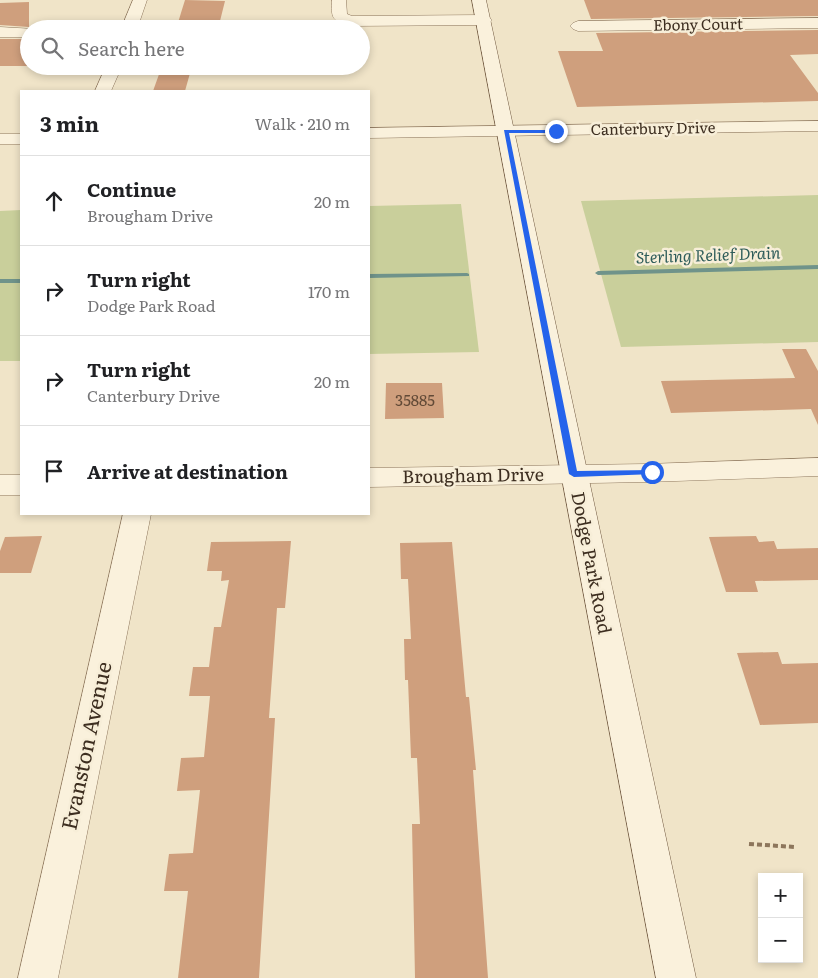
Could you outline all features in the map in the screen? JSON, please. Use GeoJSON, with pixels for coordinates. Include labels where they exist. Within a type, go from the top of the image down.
{"type":"FeatureCollection","features":[{"type":"Feature","properties":{"kind":"street"},"geometry":{"type":"LineString","coordinates":[[132,20],[140,0]]}},
{"type":"Feature","properties":{"kind":"street"},"geometry":{"type":"LineString","coordinates":[[339,0],[339,16],[348,20]]}},
{"type":"Feature","properties":{"kind":"street","name":"Dodge Park Road"},"geometry":{"type":"LineString","coordinates":[[479,0],[676,978]]}},
{"type":"Feature","properties":{"kind":"street"},"geometry":{"type":"LineString","coordinates":[[370,21],[484,20]]}},
{"type":"Feature","properties":{"kind":"street","name":"Ebony Court"},"geometry":{"type":"LineString","coordinates":[[578,26],[818,23]]}},
{"type":"Feature","properties":{"kind":"street"},"geometry":{"type":"LineString","coordinates":[[0,32],[20,32]]}},
{"type":"Feature","properties":{"kind":"street"},"geometry":{"type":"LineString","coordinates":[[103,90],[110,75]]}},
{"type":"Feature","properties":{"kind":"street","name":"Canterbury Drive"},"geometry":{"type":"LineString","coordinates":[[370,133],[818,126]]}},
{"type":"Feature","properties":{"kind":"street"},"geometry":{"type":"LineString","coordinates":[[0,139],[20,139]]}},
{"type":"Feature","properties":{"kind":"street","name":"Brougham Drive"},"geometry":{"type":"LineString","coordinates":[[370,478],[818,467]]}},
{"type":"Feature","properties":{"kind":"street"},"geometry":{"type":"LineString","coordinates":[[0,485],[20,485]]}},
{"type":"Feature","properties":{"kind":"street","name":"Evanston Avenue"},"geometry":{"type":"LineString","coordinates":[[38,978],[137,515]]}},
{"type":"Feature","properties":{"kind":"path"},"geometry":{"type":"LineString","coordinates":[[749,844],[795,847]]}},
{"type":"Feature","properties":{"kind":"green space"},"geometry":{"type":"Polygon","coordinates":[[[818,195],[818,342],[621,347],[581,201],[818,195]]]}},
{"type":"Feature","properties":{"kind":"green space"},"geometry":{"type":"Polygon","coordinates":[[[461,204],[479,352],[370,354],[370,206],[461,204]]]}},
{"type":"Feature","properties":{"kind":"green space"},"geometry":{"type":"Polygon","coordinates":[[[20,210],[20,361],[0,361],[0,211],[20,210]]]}},
{"type":"Feature","properties":{"kind":"building"},"geometry":{"type":"Polygon","coordinates":[[[185,0],[225,1],[220,20],[179,20],[185,0]]]}},
{"type":"Feature","properties":{"kind":"building"},"geometry":{"type":"Polygon","coordinates":[[[584,0],[818,0],[818,16],[591,19],[584,0]]]}},
{"type":"Feature","properties":{"kind":"building"},"geometry":{"type":"Polygon","coordinates":[[[29,2],[29,20],[20,20],[20,26],[0,25],[0,3],[29,2]]]}},
{"type":"Feature","properties":{"kind":"building"},"geometry":{"type":"Polygon","coordinates":[[[818,30],[818,54],[790,55],[818,93],[818,101],[577,107],[558,51],[603,51],[596,33],[818,30]]]}},
{"type":"Feature","properties":{"kind":"building"},"geometry":{"type":"Polygon","coordinates":[[[0,39],[20,39],[20,66],[0,66],[0,39]]]}},
{"type":"Feature","properties":{"kind":"building"},"geometry":{"type":"Polygon","coordinates":[[[159,75],[189,75],[185,90],[153,90],[159,75]]]}},
{"type":"Feature","properties":{"kind":"building"},"geometry":{"type":"Polygon","coordinates":[[[782,349],[806,349],[818,371],[818,425],[811,409],[671,413],[661,381],[795,378],[782,349]]]}},
{"type":"Feature","properties":{"kind":"building"},"geometry":{"type":"Polygon","coordinates":[[[386,383],[442,383],[444,418],[385,419],[386,383]]]}},
{"type":"Feature","properties":{"kind":"building"},"geometry":{"type":"Polygon","coordinates":[[[42,536],[31,573],[0,573],[0,551],[5,537],[42,536]]]}},
{"type":"Feature","properties":{"kind":"building"},"geometry":{"type":"Polygon","coordinates":[[[756,536],[759,542],[774,541],[777,549],[818,548],[818,580],[755,581],[758,592],[726,592],[709,537],[756,536]]]}},
{"type":"Feature","properties":{"kind":"building"},"geometry":{"type":"Polygon","coordinates":[[[291,541],[285,608],[277,608],[269,718],[275,718],[259,978],[178,978],[188,891],[164,891],[169,854],[193,853],[200,790],[177,791],[181,758],[204,757],[210,696],[189,696],[193,667],[209,667],[214,627],[221,627],[229,580],[221,581],[222,571],[207,571],[211,542],[291,541]]]}},
{"type":"Feature","properties":{"kind":"building"},"geometry":{"type":"Polygon","coordinates":[[[452,542],[466,697],[469,697],[476,770],[473,770],[488,978],[415,978],[412,824],[420,824],[417,758],[411,758],[408,680],[405,680],[404,639],[411,639],[408,579],[401,579],[400,543],[452,542]]]}},
{"type":"Feature","properties":{"kind":"building"},"geometry":{"type":"Polygon","coordinates":[[[778,652],[782,664],[818,663],[818,723],[760,725],[737,653],[778,652]]]}},
{"type":"Feature","properties":{"kind":"waterway","name":"Sterling Relief Drain"},"geometry":{"type":"LineString","coordinates":[[598,273],[818,267]]}},
{"type":"Feature","properties":{"kind":"waterway","name":"Sterling Relief Drain"},"geometry":{"type":"LineString","coordinates":[[370,276],[467,275]]}},
{"type":"Feature","properties":{"kind":"waterway","name":"Sterling Relief Drain"},"geometry":{"type":"LineString","coordinates":[[0,281],[20,281]]}},
{"type":"Feature","properties":{"kind":"route"},"geometry":{"type":"LineString","coordinates":[[556,131],[506,131],[514,180],[574,474],[652,472]]}}]}
